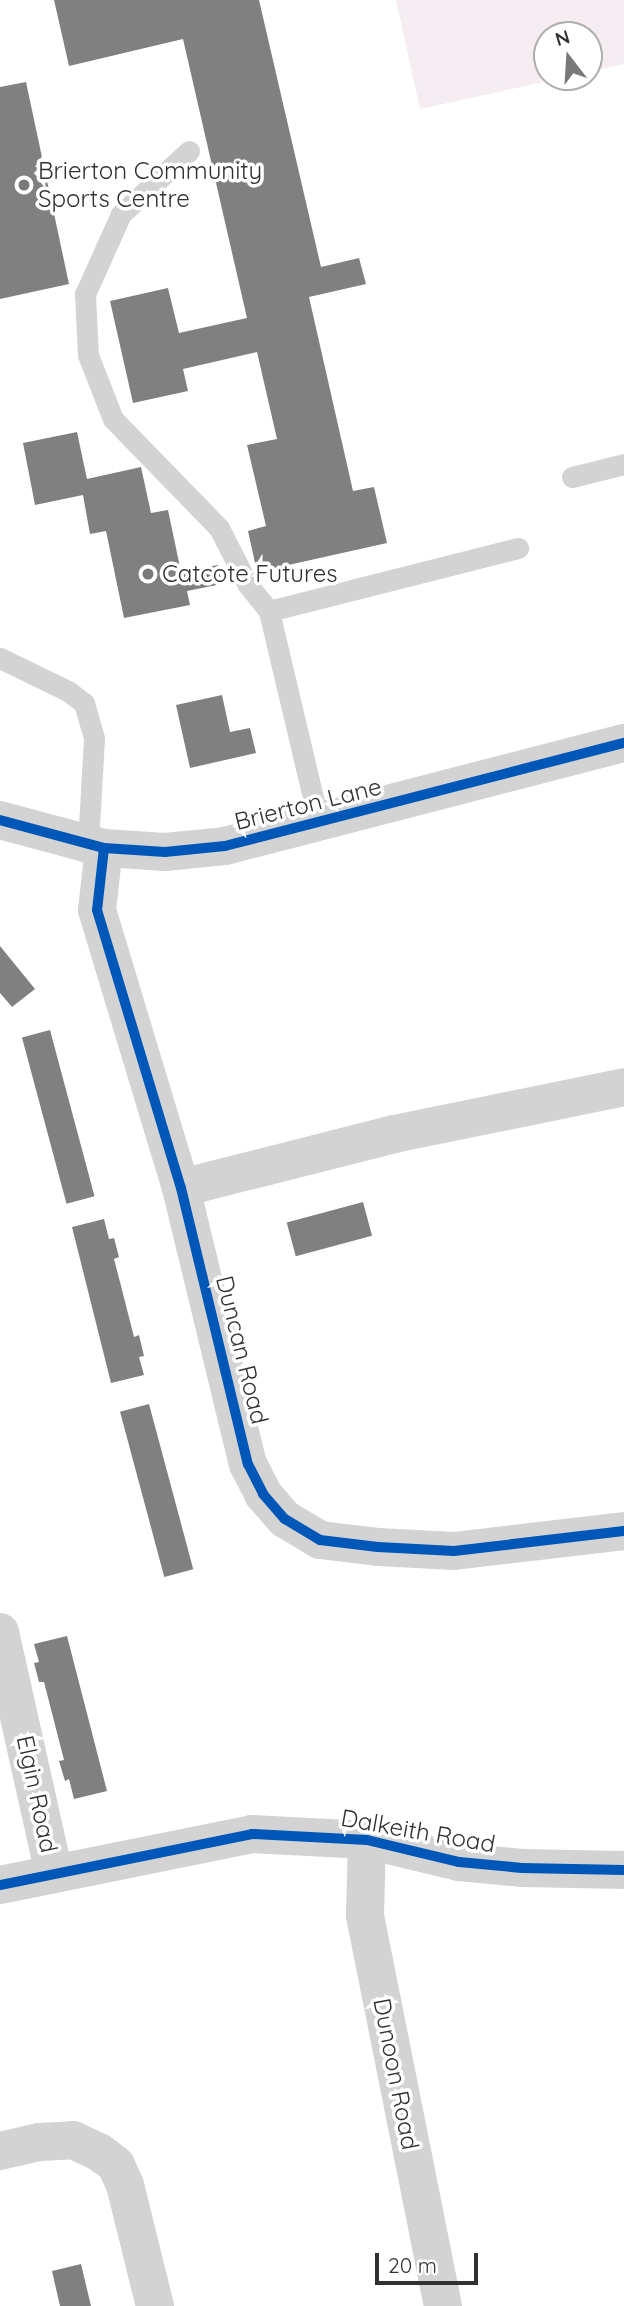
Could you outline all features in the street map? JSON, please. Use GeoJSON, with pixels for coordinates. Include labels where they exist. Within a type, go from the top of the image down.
{"type":"FeatureCollection","features":[{"type":"Feature","properties":{"kind":"street","name":"Brierton Lane"},"geometry":{"type":"LineString","coordinates":[[0,820],[96,846],[165,852],[225,846],[624,743]]}},
{"type":"Feature","properties":{"kind":"street","name":"Duncan Road"},"geometry":{"type":"LineString","coordinates":[[96,846],[97,910],[181,1188],[248,1464],[263,1494],[285,1519],[320,1540],[454,1551],[623,1537]]}},
{"type":"Feature","properties":{"kind":"street"},"geometry":{"type":"LineString","coordinates":[[181,1188],[394,1134],[624,1087]]}},
{"type":"Feature","properties":{"kind":"street","name":"Elgin Road"},"geometry":{"type":"LineString","coordinates":[[0,1632],[54,1874]]}},
{"type":"Feature","properties":{"kind":"street","name":"Dalkeith Road"},"geometry":{"type":"LineString","coordinates":[[0,1885],[252,1834],[367,1840],[459,1862],[522,1868],[624,1870]]}},
{"type":"Feature","properties":{"kind":"street","name":"Dunoon Road"},"geometry":{"type":"LineString","coordinates":[[367,1840],[365,1916],[443,2306]]}},
{"type":"Feature","properties":{"kind":"street"},"geometry":{"type":"LineString","coordinates":[[0,2151],[39,2141],[74,2140],[99,2152],[116,2165],[125,2185],[155,2306]]}},
{"type":"Feature","properties":{"kind":"lane"},"geometry":{"type":"LineString","coordinates":[[189,151],[121,214],[85,294],[88,355],[113,419],[219,528],[248,585],[269,611],[320,823]]}},
{"type":"Feature","properties":{"kind":"lane"},"geometry":{"type":"LineString","coordinates":[[572,477],[624,464]]}},
{"type":"Feature","properties":{"kind":"lane"},"geometry":{"type":"LineString","coordinates":[[269,611],[518,548]]}},
{"type":"Feature","properties":{"kind":"lane"},"geometry":{"type":"LineString","coordinates":[[0,658],[68,691],[84,704],[94,739],[96,846]]}},
{"type":"Feature","properties":{"kind":"shaded area"},"geometry":{"type":"Polygon","coordinates":[[[396,0],[624,0],[624,64],[603,69],[603,21],[533,21],[533,84],[420,109],[396,0]]]}},
{"type":"Feature","properties":{"kind":"building"},"geometry":{"type":"Polygon","coordinates":[[[54,0],[259,0],[321,267],[359,258],[366,284],[309,297],[353,491],[374,487],[387,543],[257,572],[248,531],[266,526],[247,445],[277,439],[257,352],[183,369],[188,391],[133,403],[110,301],[168,288],[179,333],[247,318],[183,39],[69,66],[54,0]]]}},
{"type":"Feature","properties":{"kind":"building","name":"Brierton Community Sports Centre"},"geometry":{"type":"Polygon","coordinates":[[[26,82],[69,284],[0,299],[0,87],[26,82]]]}},
{"type":"Feature","properties":{"kind":"building"},"geometry":{"type":"Polygon","coordinates":[[[77,432],[87,479],[141,467],[151,513],[168,510],[181,572],[218,565],[222,584],[187,591],[190,605],[124,618],[106,531],[90,534],[83,495],[35,505],[23,443],[77,432]]]}},
{"type":"Feature","properties":{"kind":"building"},"geometry":{"type":"Polygon","coordinates":[[[222,695],[230,732],[250,728],[256,753],[190,768],[176,705],[222,695]]]}},
{"type":"Feature","properties":{"kind":"building"},"geometry":{"type":"Polygon","coordinates":[[[0,946],[35,989],[12,1007],[0,993],[0,946]]]}},
{"type":"Feature","properties":{"kind":"building"},"geometry":{"type":"Polygon","coordinates":[[[50,1030],[95,1196],[67,1204],[22,1038],[50,1030]]]}},
{"type":"Feature","properties":{"kind":"building"},"geometry":{"type":"Polygon","coordinates":[[[363,1202],[372,1236],[296,1256],[287,1222],[363,1202]]]}},
{"type":"Feature","properties":{"kind":"building"},"geometry":{"type":"Polygon","coordinates":[[[104,1219],[109,1239],[114,1238],[119,1257],[114,1259],[134,1337],[139,1335],[144,1356],[139,1357],[144,1375],[111,1383],[72,1227],[104,1219]]]}},
{"type":"Feature","properties":{"kind":"building"},"geometry":{"type":"Polygon","coordinates":[[[149,1404],[193,1569],[164,1577],[120,1412],[149,1404]]]}},
{"type":"Feature","properties":{"kind":"building"},"geometry":{"type":"Polygon","coordinates":[[[67,1636],[107,1791],[74,1799],[69,1779],[65,1781],[59,1761],[64,1760],[44,1682],[39,1682],[34,1663],[39,1662],[34,1644],[67,1636]]]}},
{"type":"Feature","properties":{"kind":"building"},"geometry":{"type":"Polygon","coordinates":[[[81,2264],[91,2306],[60,2306],[52,2271],[81,2264]]]}},
{"type":"Feature","properties":{"kind":"cycle path"},"geometry":{"type":"LineString","coordinates":[[0,820],[104,848],[165,852],[225,846],[624,743]]}},
{"type":"Feature","properties":{"kind":"cycle path"},"geometry":{"type":"LineString","coordinates":[[104,848],[97,910],[181,1188],[248,1464],[263,1494],[285,1519],[320,1540],[378,1547],[454,1551],[624,1531]]}},
{"type":"Feature","properties":{"kind":"cycle path"},"geometry":{"type":"LineString","coordinates":[[0,1885],[252,1834],[367,1840],[459,1862],[522,1868],[624,1870]]}},
{"type":"Feature","properties":{"kind":"place","name":"Brierton Community Sports Centre"},"geometry":{"type":"Point","coordinates":[24,185]}},
{"type":"Feature","properties":{"kind":"place","name":"Catcote Futures"},"geometry":{"type":"Point","coordinates":[148,574]}}]}
